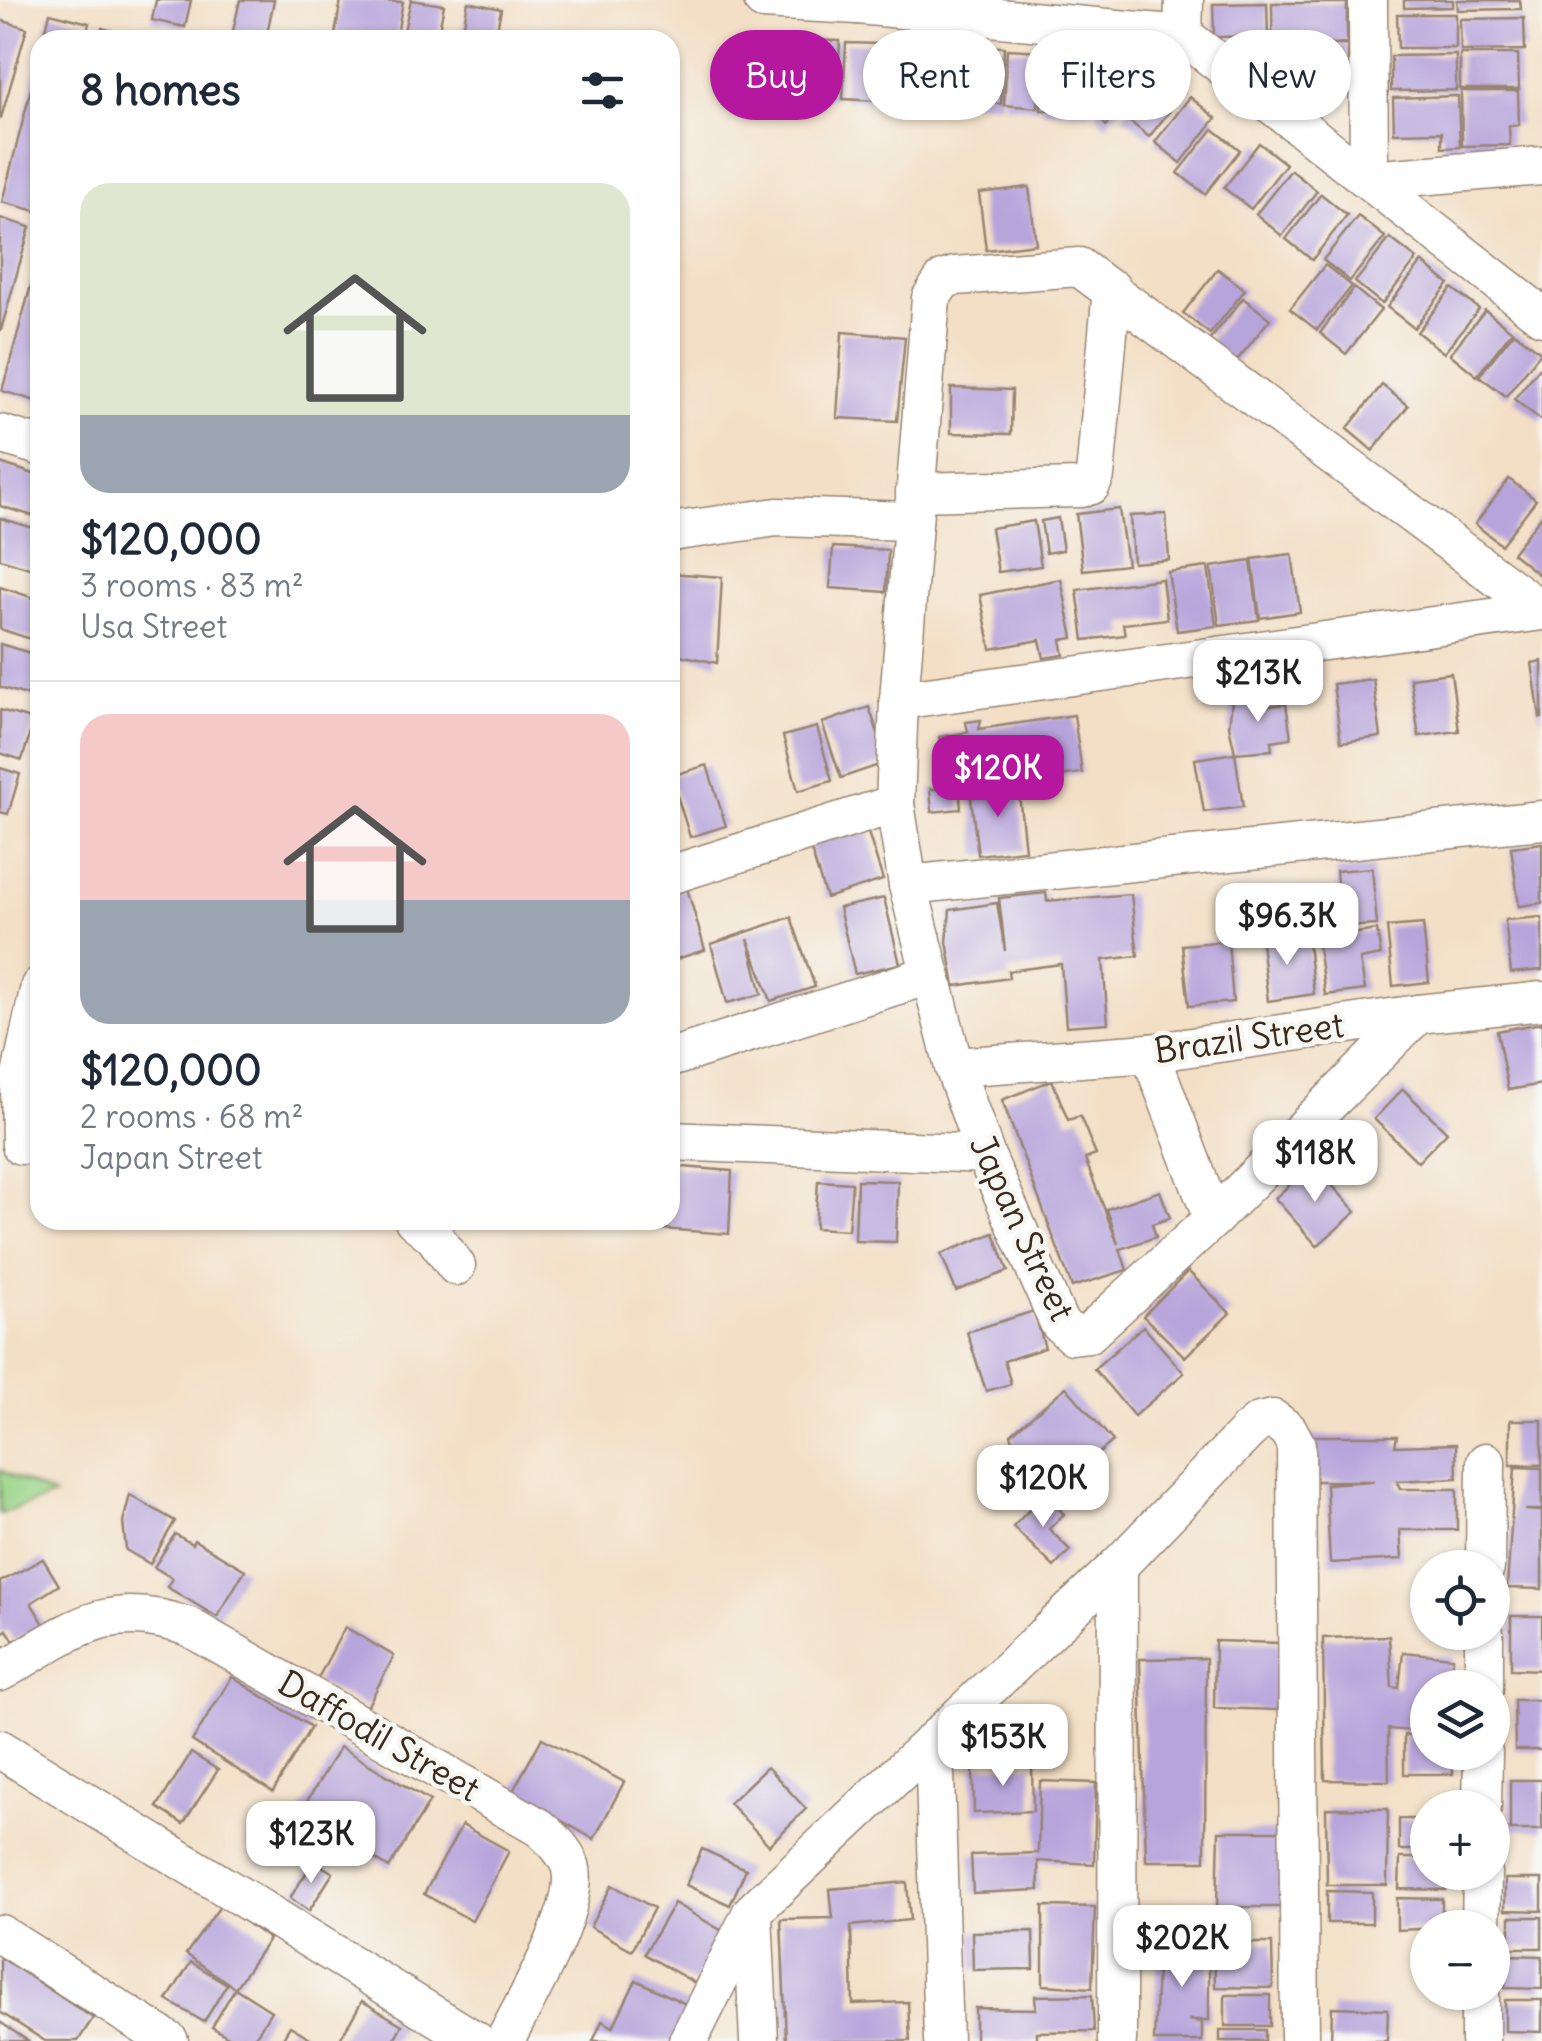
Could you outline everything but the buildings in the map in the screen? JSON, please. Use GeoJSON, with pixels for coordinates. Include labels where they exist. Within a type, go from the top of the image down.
{"type":"FeatureCollection","features":[{"type":"Feature","properties":{"kind":"street"},"geometry":{"type":"LineString","coordinates":[[763,0],[1184,18],[1369,180],[1542,316]]}},
{"type":"Feature","properties":{"kind":"street"},"geometry":{"type":"LineString","coordinates":[[1368,0],[1369,180]]}},
{"type":"Feature","properties":{"kind":"street"},"geometry":{"type":"LineString","coordinates":[[1369,180],[1542,166]]}},
{"type":"Feature","properties":{"kind":"street","name":"Japan Street"},"geometry":{"type":"LineString","coordinates":[[1112,289],[1079,267],[942,280],[930,298],[899,700],[895,804],[908,885],[929,975],[954,1067],[984,1154],[1059,1324],[1072,1336],[1089,1333],[1213,1219],[1418,1014]]}},
{"type":"Feature","properties":{"kind":"street"},"geometry":{"type":"LineString","coordinates":[[680,531],[1091,485],[1095,476],[1112,289]]}},
{"type":"Feature","properties":{"kind":"street"},"geometry":{"type":"LineString","coordinates":[[1112,289],[1542,611]]}},
{"type":"Feature","properties":{"kind":"street"},"geometry":{"type":"LineString","coordinates":[[0,434],[30,443]]}},
{"type":"Feature","properties":{"kind":"street"},"geometry":{"type":"LineString","coordinates":[[899,700],[1542,611]]}},
{"type":"Feature","properties":{"kind":"street"},"geometry":{"type":"LineString","coordinates":[[680,872],[895,804]]}},
{"type":"Feature","properties":{"kind":"street"},"geometry":{"type":"LineString","coordinates":[[908,885],[1542,820]]}},
{"type":"Feature","properties":{"kind":"street"},"geometry":{"type":"LineString","coordinates":[[680,1055],[929,975]]}},
{"type":"Feature","properties":{"kind":"street","name":"Brazil Street"},"geometry":{"type":"LineString","coordinates":[[954,1067],[1150,1053],[1542,1000]]}},
{"type":"Feature","properties":{"kind":"street"},"geometry":{"type":"LineString","coordinates":[[21,1145],[20,1080],[30,1033]]}},
{"type":"Feature","properties":{"kind":"street"},"geometry":{"type":"LineString","coordinates":[[1150,1053],[1213,1219]]}},
{"type":"Feature","properties":{"kind":"street"},"geometry":{"type":"LineString","coordinates":[[680,1142],[984,1154]]}},
{"type":"Feature","properties":{"kind":"street"},"geometry":{"type":"LineString","coordinates":[[428,1230],[456,1266]]}},
{"type":"Feature","properties":{"kind":"street"},"geometry":{"type":"LineString","coordinates":[[688,2041],[752,1912],[1118,1566],[1259,1422],[1273,1419],[1288,1430],[1296,1445],[1300,2041]]}},
{"type":"Feature","properties":{"kind":"street"},"geometry":{"type":"LineString","coordinates":[[1485,1550],[1486,1462]]}},
{"type":"Feature","properties":{"kind":"street"},"geometry":{"type":"LineString","coordinates":[[1116,2041],[1118,1566]]}},
{"type":"Feature","properties":{"kind":"street","name":"Daffodil Street"},"geometry":{"type":"LineString","coordinates":[[0,1672],[86,1624],[120,1614],[155,1615],[189,1628],[540,1828],[559,1845],[570,1867],[573,1891],[566,1915],[505,2041]]}},
{"type":"Feature","properties":{"kind":"street"},"geometry":{"type":"LineString","coordinates":[[934,1741],[943,2041]]}},
{"type":"Feature","properties":{"kind":"street"},"geometry":{"type":"LineString","coordinates":[[0,1749],[476,2041]]}},
{"type":"Feature","properties":{"kind":"street"},"geometry":{"type":"LineString","coordinates":[[752,1912],[759,2041]]}},
{"type":"Feature","properties":{"kind":"street"},"geometry":{"type":"LineString","coordinates":[[0,1934],[169,2041]]}},
{"type":"Feature","properties":{"kind":"street"},"geometry":{"type":"LineString","coordinates":[[1480,2010],[1480,2041]]}},
{"type":"Feature","properties":{"kind":"green space"},"geometry":{"type":"Polygon","coordinates":[[[0,1470],[54,1496],[0,1514],[0,1470]]]}}]}
